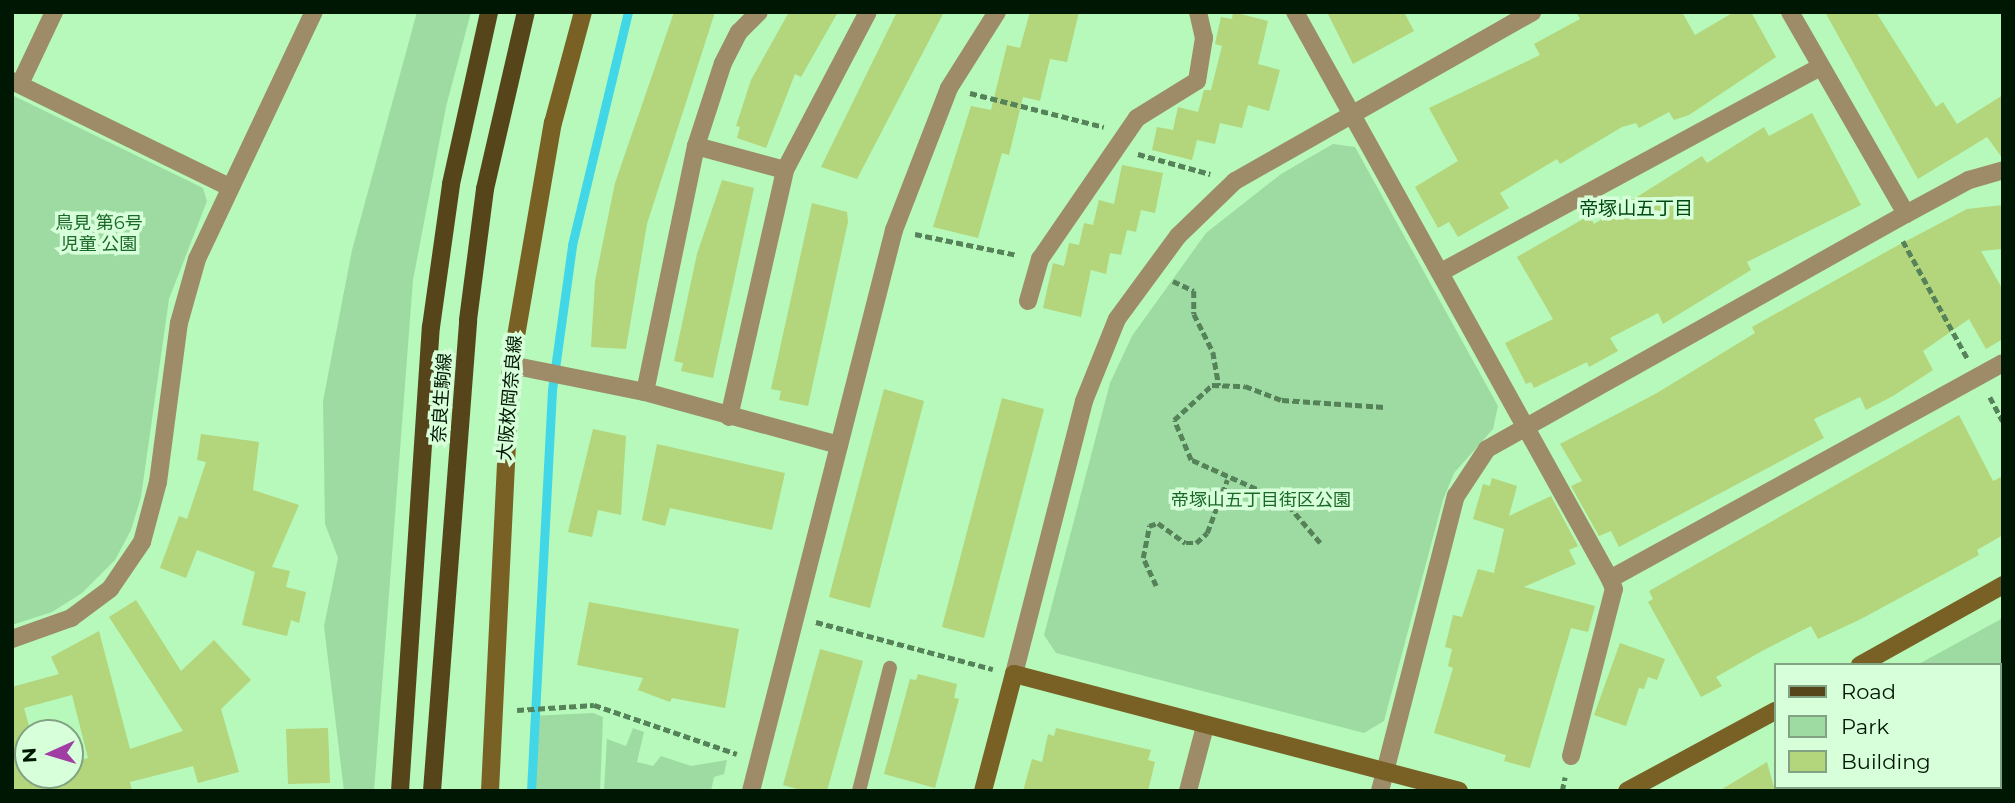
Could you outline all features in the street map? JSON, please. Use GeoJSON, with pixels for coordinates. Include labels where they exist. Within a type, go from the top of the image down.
{"type":"FeatureCollection","features":[{"type":"Feature","properties":{"kind":"main road","name":"奈良生駒線"},"geometry":{"type":"LineString","coordinates":[[400,791],[431,327],[451,184],[489,12]]}},
{"type":"Feature","properties":{"kind":"main road","name":"奈良生駒線"},"geometry":{"type":"LineString","coordinates":[[432,791],[470,307],[485,190],[526,12]]}},
{"type":"Feature","properties":{"kind":"street"},"geometry":{"type":"LineString","coordinates":[[54,12],[16,83],[229,187]]}},
{"type":"Feature","properties":{"kind":"street"},"geometry":{"type":"LineString","coordinates":[[12,639],[71,618],[110,589],[142,542],[158,482],[179,323],[197,259],[314,12]]}},
{"type":"Feature","properties":{"kind":"street","name":"大阪枚岡奈良線"},"geometry":{"type":"LineString","coordinates":[[490,791],[511,365],[553,123],[583,12]]}},
{"type":"Feature","properties":{"kind":"street"},"geometry":{"type":"LineString","coordinates":[[645,392],[696,146],[723,63],[739,32],[759,12]]}},
{"type":"Feature","properties":{"kind":"street"},"geometry":{"type":"LineString","coordinates":[[729,417],[785,170],[868,12]]}},
{"type":"Feature","properties":{"kind":"street"},"geometry":{"type":"LineString","coordinates":[[751,791],[894,230],[949,88],[997,12]]}},
{"type":"Feature","properties":{"kind":"street"},"geometry":{"type":"LineString","coordinates":[[1028,301],[1040,259],[1137,118],[1197,81],[1204,38],[1198,12]]}},
{"type":"Feature","properties":{"kind":"street"},"geometry":{"type":"LineString","coordinates":[[1295,12],[1614,589],[1571,756]]}},
{"type":"Feature","properties":{"kind":"street"},"geometry":{"type":"LineString","coordinates":[[983,791],[1084,401],[1118,319],[1178,236],[1235,181],[1350,111],[1532,12]]}},
{"type":"Feature","properties":{"kind":"street"},"geometry":{"type":"LineString","coordinates":[[1790,12],[1899,218]]}},
{"type":"Feature","properties":{"kind":"street"},"geometry":{"type":"LineString","coordinates":[[1441,272],[1820,67]]}},
{"type":"Feature","properties":{"kind":"street"},"geometry":{"type":"LineString","coordinates":[[696,146],[785,170]]}},
{"type":"Feature","properties":{"kind":"street"},"geometry":{"type":"LineString","coordinates":[[1380,791],[1456,496],[1487,449],[1969,180],[2003,170]]}},
{"type":"Feature","properties":{"kind":"street"},"geometry":{"type":"LineString","coordinates":[[1610,579],[2003,363]]}},
{"type":"Feature","properties":{"kind":"street"},"geometry":{"type":"LineString","coordinates":[[511,365],[645,392],[839,445]]}},
{"type":"Feature","properties":{"kind":"street"},"geometry":{"type":"LineString","coordinates":[[1864,663],[2003,585]]}},
{"type":"Feature","properties":{"kind":"street"},"geometry":{"type":"LineString","coordinates":[[1014,674],[1459,791]]}},
{"type":"Feature","properties":{"kind":"street"},"geometry":{"type":"LineString","coordinates":[[1627,791],[1773,712]]}},
{"type":"Feature","properties":{"kind":"street"},"geometry":{"type":"LineString","coordinates":[[1188,791],[1205,726]]}},
{"type":"Feature","properties":{"kind":"lane"},"geometry":{"type":"LineString","coordinates":[[864,790],[891,668]]}},
{"type":"Feature","properties":{"kind":"path"},"geometry":{"type":"LineString","coordinates":[[949,88],[1123,140],[1235,181]]}},
{"type":"Feature","properties":{"kind":"path"},"geometry":{"type":"LineString","coordinates":[[1899,218],[2003,421]]}},
{"type":"Feature","properties":{"kind":"path"},"geometry":{"type":"LineString","coordinates":[[894,230],[1040,259]]}},
{"type":"Feature","properties":{"kind":"path"},"geometry":{"type":"LineString","coordinates":[[1162,278],[1194,291],[1194,314],[1213,352],[1219,385]]}},
{"type":"Feature","properties":{"kind":"path"},"geometry":{"type":"LineString","coordinates":[[1320,543],[1285,502],[1227,480],[1191,460],[1174,420],[1219,385],[1245,386],[1282,400],[1385,407]]}},
{"type":"Feature","properties":{"kind":"path"},"geometry":{"type":"LineString","coordinates":[[1156,586],[1143,558],[1149,526],[1158,523],[1186,543],[1196,543],[1207,533],[1227,480]]}},
{"type":"Feature","properties":{"kind":"path"},"geometry":{"type":"LineString","coordinates":[[797,617],[1014,674]]}},
{"type":"Feature","properties":{"kind":"path"},"geometry":{"type":"LineString","coordinates":[[495,711],[594,705],[758,761]]}},
{"type":"Feature","properties":{"kind":"green space"},"geometry":{"type":"Polygon","coordinates":[[[417,12],[471,12],[446,107],[413,280],[374,791],[344,791],[324,626],[338,558],[325,524],[323,401],[352,250],[417,12]]]}},
{"type":"Feature","properties":{"kind":"green space","name":"鳥見 第6号 児童 公園"},"geometry":{"type":"Polygon","coordinates":[[[12,95],[203,188],[207,201],[169,299],[141,497],[131,530],[115,560],[82,593],[52,612],[12,625],[12,95]]]}},
{"type":"Feature","properties":{"kind":"green space","name":"帝塚山五丁目街区公園"},"geometry":{"type":"Polygon","coordinates":[[[1333,144],[1355,147],[1498,406],[1493,429],[1454,473],[1443,500],[1384,721],[1364,733],[1056,653],[1044,635],[1110,383],[1132,336],[1206,233],[1281,174],[1333,144]]]}},
{"type":"Feature","properties":{"kind":"green space"},"geometry":{"type":"Polygon","coordinates":[[[2003,618],[2003,787],[2001,663],[1921,663],[2003,618]]]}},
{"type":"Feature","properties":{"kind":"green space"},"geometry":{"type":"Polygon","coordinates":[[[593,713],[603,717],[600,791],[528,791],[531,716],[593,713]]]}},
{"type":"Feature","properties":{"kind":"green space"},"geometry":{"type":"Polygon","coordinates":[[[633,728],[644,732],[637,762],[653,766],[661,756],[691,766],[727,760],[724,774],[714,777],[711,791],[604,791],[607,739],[626,746],[633,728]]]}},
{"type":"Feature","properties":{"kind":"building"},"geometry":{"type":"Polygon","coordinates":[[[674,12],[715,12],[647,224],[626,349],[591,347],[595,281],[615,183],[674,12]]]}},
{"type":"Feature","properties":{"kind":"building"},"geometry":{"type":"Polygon","coordinates":[[[789,12],[838,12],[801,77],[795,74],[766,148],[737,138],[740,127],[736,126],[751,80],[789,12]]]}},
{"type":"Feature","properties":{"kind":"building"},"geometry":{"type":"Polygon","coordinates":[[[897,12],[944,12],[857,179],[821,167],[897,12]]]}},
{"type":"Feature","properties":{"kind":"building"},"geometry":{"type":"Polygon","coordinates":[[[1030,12],[1079,12],[1067,62],[1050,59],[1040,101],[1023,97],[1009,155],[1002,153],[978,238],[933,227],[971,106],[991,110],[1007,45],[1020,48],[1030,12]]]}},
{"type":"Feature","properties":{"kind":"building"},"geometry":{"type":"Polygon","coordinates":[[[1233,12],[1268,21],[1258,64],[1280,70],[1269,111],[1248,105],[1242,128],[1220,123],[1215,144],[1197,140],[1192,160],[1152,150],[1157,127],[1173,130],[1178,107],[1198,112],[1204,90],[1211,90],[1222,46],[1215,44],[1221,17],[1232,19],[1233,12]]]}},
{"type":"Feature","properties":{"kind":"building"},"geometry":{"type":"Polygon","coordinates":[[[1327,12],[1404,12],[1414,31],[1353,64],[1327,12]]]}},
{"type":"Feature","properties":{"kind":"building"},"geometry":{"type":"Polygon","coordinates":[[[1576,12],[1682,12],[1695,35],[1734,12],[1751,12],[1776,57],[1689,115],[1674,120],[1669,112],[1639,128],[1636,123],[1622,127],[1560,164],[1557,159],[1500,193],[1509,208],[1458,237],[1449,222],[1438,228],[1415,187],[1458,161],[1429,108],[1540,55],[1534,44],[1580,19],[1576,12]]]}},
{"type":"Feature","properties":{"kind":"building"},"geometry":{"type":"Polygon","coordinates":[[[1825,12],[1876,12],[1936,107],[1943,102],[1957,124],[2003,95],[2003,159],[1987,137],[1918,179],[1825,12]]]}},
{"type":"Feature","properties":{"kind":"building"},"geometry":{"type":"Polygon","coordinates":[[[1812,113],[1861,205],[1747,262],[1751,270],[1663,324],[1658,313],[1610,338],[1618,351],[1589,367],[1587,362],[1534,388],[1531,382],[1526,384],[1505,343],[1553,319],[1517,257],[1590,215],[1594,224],[1702,156],[1707,163],[1764,127],[1769,136],[1812,113]]]}},
{"type":"Feature","properties":{"kind":"building"},"geometry":{"type":"Polygon","coordinates":[[[1122,165],[1163,173],[1155,213],[1141,210],[1136,232],[1127,230],[1121,255],[1110,253],[1106,274],[1091,270],[1081,317],[1043,308],[1053,263],[1064,266],[1069,243],[1079,245],[1084,223],[1093,225],[1099,200],[1114,204],[1122,165]]]}},
{"type":"Feature","properties":{"kind":"building"},"geometry":{"type":"Polygon","coordinates":[[[722,180],[754,188],[713,378],[681,371],[683,363],[674,361],[697,254],[722,180]]]}},
{"type":"Feature","properties":{"kind":"building"},"geometry":{"type":"Polygon","coordinates":[[[812,203],[847,212],[848,222],[808,406],[779,400],[781,391],[771,389],[812,203]]]}},
{"type":"Feature","properties":{"kind":"building"},"geometry":{"type":"Polygon","coordinates":[[[2003,205],[2003,249],[1981,251],[2003,290],[2003,339],[1986,349],[1969,319],[1923,351],[1933,370],[1893,396],[1866,410],[1860,397],[1814,419],[1824,438],[1619,547],[1611,531],[1599,536],[1571,486],[1582,481],[1560,444],[1657,393],[1755,333],[1752,327],[1893,248],[1967,209],[2003,205]]]}},
{"type":"Feature","properties":{"kind":"building"},"geometry":{"type":"Polygon","coordinates":[[[884,389],[924,401],[870,608],[829,597],[884,389]]]}},
{"type":"Feature","properties":{"kind":"building"},"geometry":{"type":"Polygon","coordinates":[[[1002,398],[1044,409],[984,638],[942,627],[1002,398]]]}},
{"type":"Feature","properties":{"kind":"building"},"geometry":{"type":"Polygon","coordinates":[[[1959,415],[1993,481],[2003,476],[2003,535],[1977,550],[1979,555],[1861,619],[1818,639],[1811,626],[1762,651],[1716,677],[1722,686],[1701,697],[1648,602],[1653,599],[1649,591],[1959,415]]]}},
{"type":"Feature","properties":{"kind":"building"},"geometry":{"type":"Polygon","coordinates":[[[593,429],[626,436],[621,515],[598,510],[592,537],[568,532],[593,429]]]}},
{"type":"Feature","properties":{"kind":"building"},"geometry":{"type":"Polygon","coordinates":[[[201,434],[259,442],[253,490],[299,505],[272,567],[290,571],[286,587],[306,592],[299,623],[291,620],[287,636],[242,625],[255,572],[197,550],[186,578],[160,568],[179,516],[187,519],[206,462],[197,460],[201,434]]]}},
{"type":"Feature","properties":{"kind":"building"},"geometry":{"type":"Polygon","coordinates":[[[657,444],[785,473],[772,530],[670,508],[665,526],[642,520],[657,444]]]}},
{"type":"Feature","properties":{"kind":"building"},"geometry":{"type":"Polygon","coordinates":[[[1492,478],[1517,486],[1509,516],[1551,496],[1578,546],[1569,550],[1576,564],[1524,587],[1595,606],[1588,632],[1571,628],[1530,768],[1504,761],[1506,755],[1434,733],[1453,668],[1448,666],[1452,649],[1445,647],[1453,615],[1462,617],[1478,569],[1494,573],[1504,529],[1473,519],[1483,484],[1490,486],[1492,478]]]}},
{"type":"Feature","properties":{"kind":"building"},"geometry":{"type":"Polygon","coordinates":[[[136,600],[181,671],[214,640],[251,680],[221,709],[239,772],[198,783],[193,766],[130,782],[132,791],[12,791],[12,687],[59,674],[51,657],[99,631],[130,749],[183,731],[109,617],[136,600]]]}},
{"type":"Feature","properties":{"kind":"building"},"geometry":{"type":"Polygon","coordinates":[[[589,602],[739,629],[725,708],[672,698],[670,702],[638,690],[643,678],[577,665],[589,602]]]}},
{"type":"Feature","properties":{"kind":"building"},"geometry":{"type":"Polygon","coordinates":[[[1620,643],[1665,659],[1657,680],[1648,677],[1644,689],[1639,688],[1626,726],[1594,715],[1620,643]]]}},
{"type":"Feature","properties":{"kind":"building"},"geometry":{"type":"Polygon","coordinates":[[[820,649],[863,661],[827,791],[804,791],[783,785],[820,649]]]}},
{"type":"Feature","properties":{"kind":"building"},"geometry":{"type":"Polygon","coordinates":[[[918,674],[957,684],[954,698],[959,699],[935,788],[884,774],[910,679],[916,680],[918,674]]]}},
{"type":"Feature","properties":{"kind":"building"},"geometry":{"type":"Polygon","coordinates":[[[328,728],[330,783],[288,784],[286,729],[328,728]]]}},
{"type":"Feature","properties":{"kind":"building"},"geometry":{"type":"Polygon","coordinates":[[[1056,728],[1151,750],[1148,760],[1155,762],[1148,791],[1023,791],[1032,759],[1042,762],[1048,734],[1054,736],[1056,728]]]}},
{"type":"Feature","properties":{"kind":"building"},"geometry":{"type":"Polygon","coordinates":[[[1767,762],[1775,791],[1719,791],[1767,762]]]}},
{"type":"Feature","properties":{"kind":"waterway"},"geometry":{"type":"LineString","coordinates":[[531,791],[552,390],[572,245],[628,12]]}},
{"type":"Feature","properties":{"kind":"district","name":"帝塚山五丁目"},"geometry":{"type":"Point","coordinates":[1636,209]}}]}
